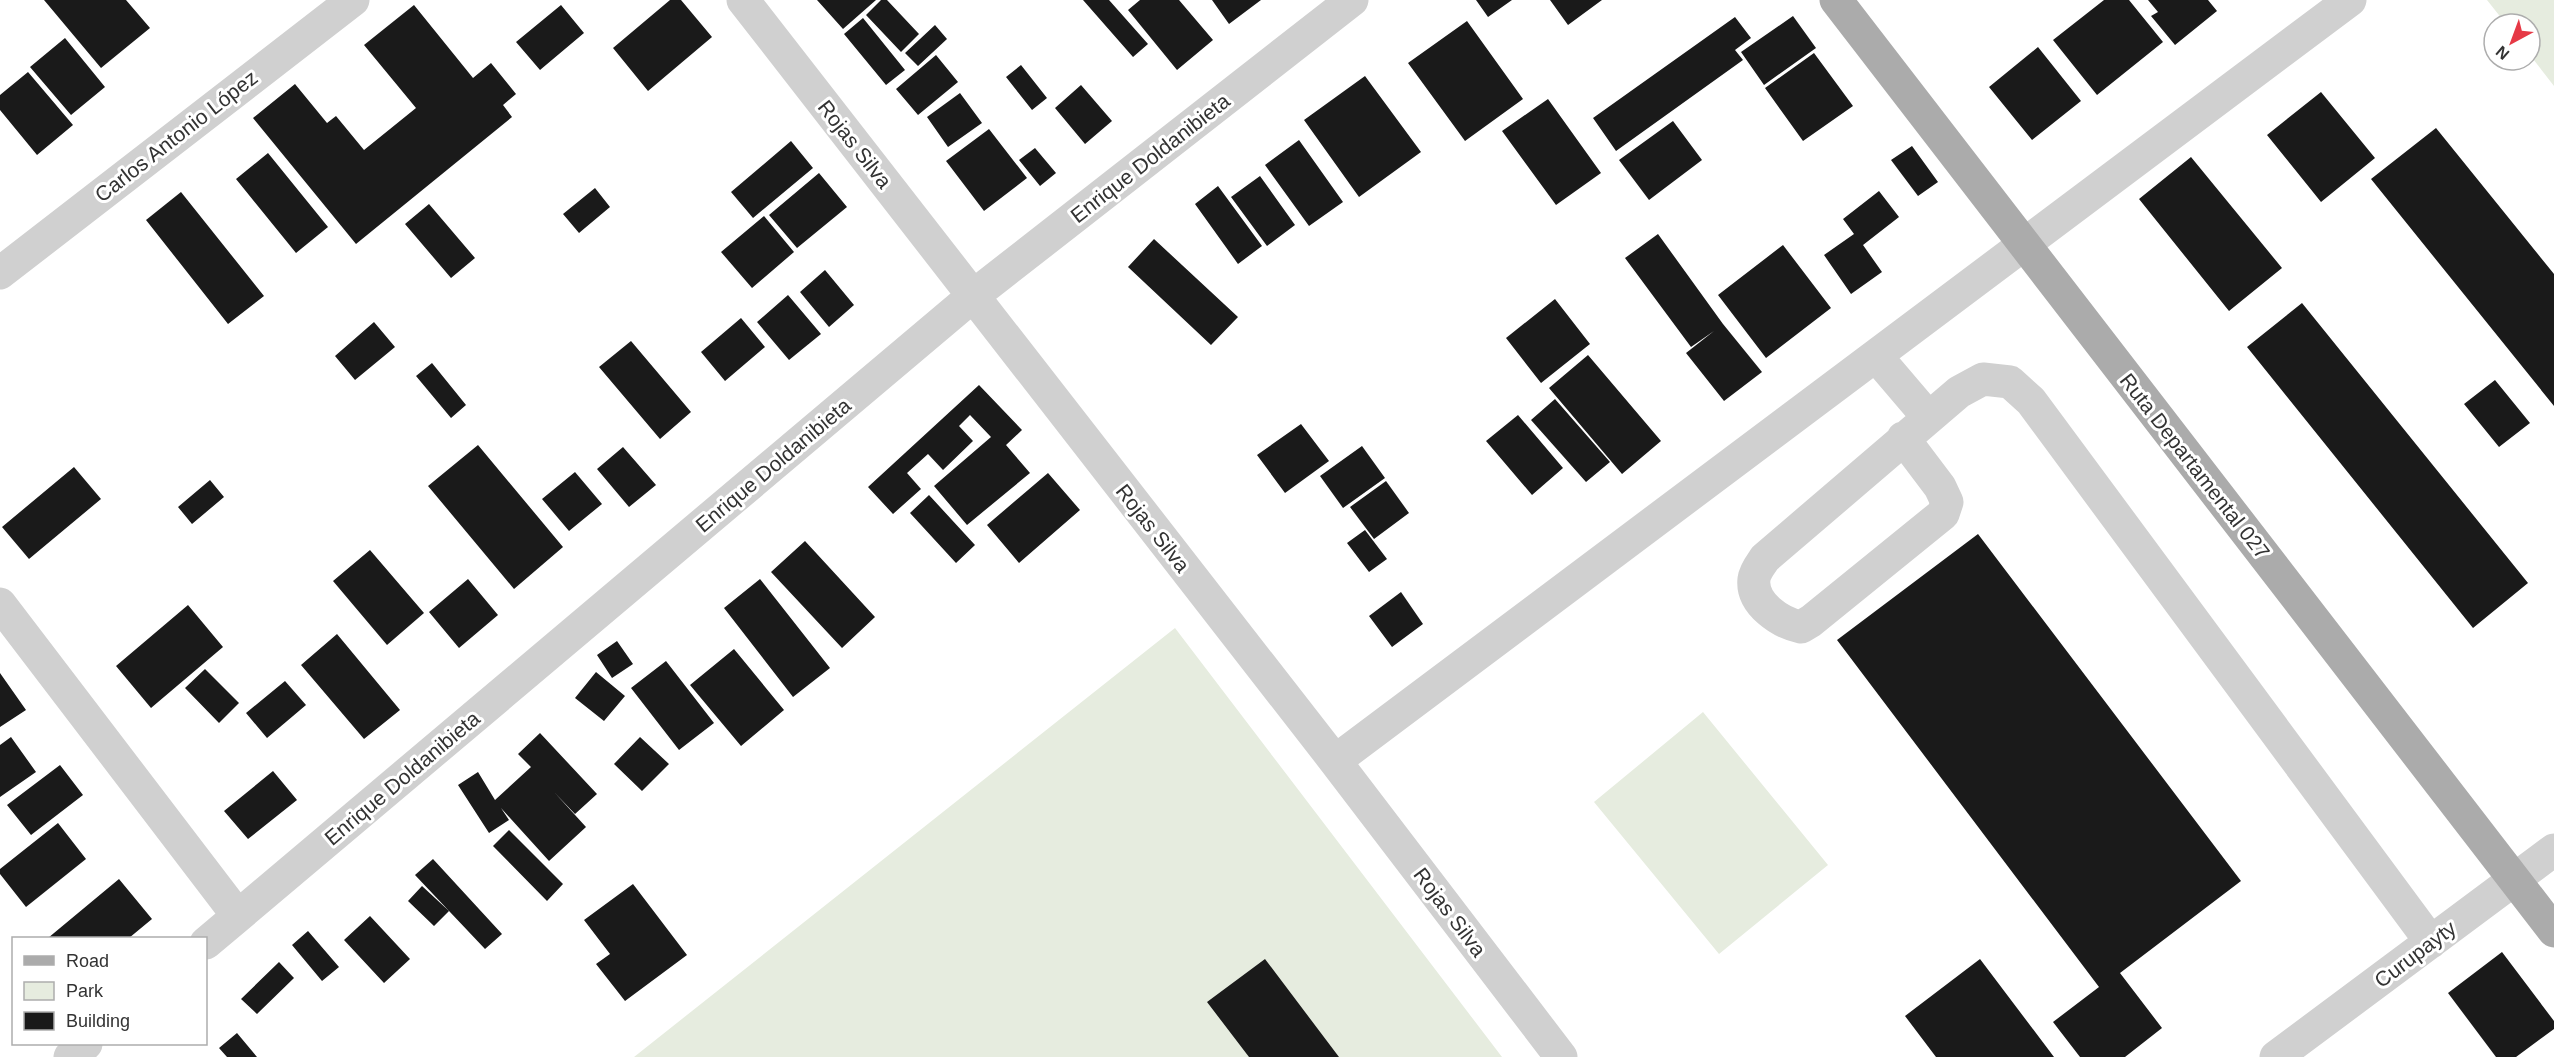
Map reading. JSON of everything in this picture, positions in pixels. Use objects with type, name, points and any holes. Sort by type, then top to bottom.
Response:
[{"type":"main road","name":"Ruta Departamental 027","points":[[1836,0],[2554,931]]},
{"type":"street","name":"Carlos Antonio López","points":[[0,273],[353,0]]},
{"type":"street","name":"Rojas Silva","points":[[743,0],[1335,761],[1561,1057]]},
{"type":"street","name":"Enrique Doldanibieta","points":[[207,942],[974,296],[1352,0]]},
{"type":"street","points":[[1335,761],[2350,0]]},
{"type":"street","points":[[1876,356],[1928,417]]},
{"type":"street","points":[[1903,438],[1940,488],[1947,502],[1943,514],[1811,621],[1801,627],[1778,619],[1766,607],[1754,587],[1754,576],[1765,558],[1903,438],[1959,393],[1983,379],[2010,382],[2031,401],[2431,942]]},
{"type":"street","points":[[0,604],[238,916]]},
{"type":"street","name":"Curupayty","points":[[2276,1057],[2554,850]]},
{"type":"street","points":[[70,1057],[85,1045]]},
{"type":"green space","points":[[2487,0],[2554,0],[2554,86],[2542,70],[2542,12],[2496,12]]},
{"type":"green space","points":[[1175,628],[1502,1057],[634,1057]]},
{"type":"green space","points":[[1703,712],[1828,865],[1719,954],[1594,802]]},
{"type":"building","points":[[44,0],[126,0],[150,28],[101,68]]},
{"type":"building","points":[[670,0],[681,0],[712,37],[648,91],[613,48]]},
{"type":"building","points":[[817,0],[876,0],[843,29]]},
{"type":"building","points":[[881,0],[887,0],[919,34],[901,52],[866,15]]},
{"type":"building","points":[[1083,0],[1109,0],[1148,44],[1133,57]]},
{"type":"building","points":[[1140,0],[1179,0],[1213,40],[1177,70],[1128,10]]},
{"type":"building","points":[[1212,0],[1261,0],[1229,24]]},
{"type":"building","points":[[1476,0],[1512,0],[1488,17]]},
{"type":"building","points":[[1550,0],[1602,0],[1568,25]]},
{"type":"building","points":[[2104,0],[2129,0],[2163,42],[2097,95],[2053,40]]},
{"type":"building","points":[[2148,0],[2208,0],[2217,11],[2175,45],[2151,16],[2158,12]]},
{"type":"building","points":[[414,5],[473,78],[491,63],[516,94],[503,105],[512,117],[356,244],[253,118],[295,84],[327,123],[336,116],[364,150],[416,108],[364,45]]},
{"type":"building","points":[[561,5],[584,33],[540,70],[516,42]]},
{"type":"building","points":[[1793,16],[1816,48],[1764,85],[1741,52]]},
{"type":"building","points":[[1735,17],[1751,38],[1735,50],[1743,60],[1616,151],[1593,118]]},
{"type":"building","points":[[863,18],[905,70],[886,85],[844,34]]},
{"type":"building","points":[[1467,21],[1523,99],[1465,141],[1408,63]]},
{"type":"building","points":[[935,25],[947,39],[918,66],[905,53]]},
{"type":"building","points":[[65,38],[105,87],[71,115],[30,67]]},
{"type":"building","points":[[2038,47],[2081,101],[2032,140],[1989,87]]},
{"type":"building","points":[[1814,53],[1853,106],[1803,141],[1765,88]]},
{"type":"building","points":[[936,55],[958,82],[918,115],[896,89]]},
{"type":"building","points":[[1021,65],[1047,98],[1032,110],[1006,77]]},
{"type":"building","points":[[28,72],[73,125],[37,155],[0,110],[0,95]]},
{"type":"building","points":[[1365,76],[1421,152],[1359,197],[1304,120]]},
{"type":"building","points":[[1081,85],[1112,121],[1085,144],[1055,108]]},
{"type":"building","points":[[2321,92],[2375,158],[2321,202],[2267,135]]},
{"type":"building","points":[[960,93],[982,123],[948,147],[927,117]]},
{"type":"building","points":[[1548,99],[1601,173],[1556,205],[1502,131]]},
{"type":"building","points":[[1673,121],[1702,160],[1649,200],[1619,160]]},
{"type":"building","points":[[2436,128],[2554,274],[2554,406],[2371,179]]},
{"type":"building","points":[[989,129],[1027,178],[984,211],[946,161]]},
{"type":"building","points":[[1299,140],[1343,202],[1309,226],[1265,165]]},
{"type":"building","points":[[791,141],[813,168],[753,218],[731,192]]},
{"type":"building","points":[[1912,146],[1938,182],[1918,196],[1891,160]]},
{"type":"building","points":[[1035,148],[1056,173],[1040,186],[1019,160]]},
{"type":"building","points":[[268,153],[328,227],[296,253],[236,179]]},
{"type":"building","points":[[2191,157],[2282,268],[2229,311],[2139,199]]},
{"type":"building","points":[[819,173],[847,207],[797,248],[769,215]]},
{"type":"building","points":[[1260,176],[1295,225],[1267,246],[1231,197]]},
{"type":"building","points":[[1218,186],[1262,246],[1238,264],[1195,204]]},
{"type":"building","points":[[595,188],[610,207],[579,233],[563,214]]},
{"type":"building","points":[[1879,191],[1899,217],[1863,245],[1882,272],[1851,294],[1824,255],[1854,234],[1843,219]]},
{"type":"building","points":[[181,192],[264,296],[228,324],[146,220]]},
{"type":"building","points":[[429,204],[475,258],[451,278],[405,224]]},
{"type":"building","points":[[764,216],[794,252],[752,288],[721,252]]},
{"type":"building","points":[[1658,234],[1723,324],[1762,372],[1724,401],[1686,353],[1714,331],[1691,347],[1625,258]]},
{"type":"building","points":[[1154,239],[1238,317],[1211,345],[1128,267]]},
{"type":"building","points":[[1783,245],[1831,308],[1766,358],[1718,295]]},
{"type":"building","points":[[825,270],[854,305],[829,327],[800,292]]},
{"type":"building","points":[[788,295],[821,334],[789,360],[757,322]]},
{"type":"building","points":[[1555,299],[1590,344],[1541,383],[1506,338]]},
{"type":"building","points":[[2302,303],[2528,583],[2473,628],[2247,347]]},
{"type":"building","points":[[741,318],[765,347],[725,381],[701,352]]},
{"type":"building","points":[[374,322],[395,347],[355,380],[335,356]]},
{"type":"building","points":[[631,341],[691,412],[660,439],[599,367]]},
{"type":"building","points":[[1588,355],[1661,441],[1622,474],[1549,388]]},
{"type":"building","points":[[432,363],[466,405],[451,418],[416,376]]},
{"type":"building","points":[[2495,380],[2530,423],[2499,447],[2464,404]]},
{"type":"building","points":[[979,385],[1022,430],[1006,445],[1030,473],[967,525],[934,486],[991,437],[970,415],[959,426],[973,441],[943,470],[928,454],[907,473],[921,489],[893,514],[868,487]]},
{"type":"building","points":[[1555,399],[1610,462],[1586,482],[1531,420]]},
{"type":"building","points":[[1518,415],[1563,468],[1532,495],[1486,441]]},
{"type":"building","points":[[1301,424],[1329,461],[1285,493],[1257,455]]},
{"type":"building","points":[[478,445],[563,547],[514,589],[428,486]]},
{"type":"building","points":[[1362,446],[1385,478],[1343,508],[1320,476]]},
{"type":"building","points":[[623,447],[656,485],[629,507],[597,469]]},
{"type":"building","points":[[74,467],[101,499],[29,559],[2,527]]},
{"type":"building","points":[[575,472],[602,504],[569,531],[542,499]]},
{"type":"building","points":[[1048,473],[1080,510],[1019,563],[987,525]]},
{"type":"building","points":[[210,480],[224,497],[192,524],[178,507]]},
{"type":"building","points":[[1386,481],[1409,513],[1374,539],[1350,507]]},
{"type":"building","points":[[929,495],[975,545],[956,563],[910,513]]},
{"type":"building","points":[[1365,530],[1387,559],[1369,572],[1347,543]]},
{"type":"building","points":[[1978,534],[2241,881],[2120,973],[2162,1028],[2125,1057],[2080,1057],[2053,1022],[2099,987],[1837,640]]},
{"type":"building","points":[[805,541],[875,617],[842,648],[771,572]]},
{"type":"building","points":[[370,550],[424,613],[387,645],[333,581]]},
{"type":"building","points":[[468,579],[498,615],[459,648],[429,612]]},
{"type":"building","points":[[760,579],[830,668],[793,697],[724,608]]},
{"type":"building","points":[[1401,592],[1423,624],[1392,647],[1369,616]]},
{"type":"building","points":[[188,605],[223,647],[151,708],[116,666]]},
{"type":"building","points":[[337,634],[400,710],[364,739],[301,665]]},
{"type":"building","points":[[617,641],[633,664],[612,678],[597,655]]},
{"type":"building","points":[[734,649],[784,710],[741,746],[690,685]]},
{"type":"building","points":[[666,661],[714,723],[679,750],[631,688]]},
{"type":"building","points":[[205,669],[239,703],[219,723],[185,688]]},
{"type":"building","points":[[596,672],[625,696],[604,721],[575,698]]},
{"type":"building","points":[[0,673],[26,710],[0,727]]},
{"type":"building","points":[[285,681],[306,705],[267,738],[246,713]]},
{"type":"building","points":[[540,733],[597,794],[575,814],[554,792],[586,827],[549,861],[501,808],[509,820],[489,833],[458,785],[478,772],[495,800],[531,767],[518,754]]},
{"type":"building","points":[[11,737],[36,772],[0,797],[0,745]]},
{"type":"building","points":[[640,737],[669,764],[642,791],[614,764]]},
{"type":"building","points":[[60,765],[83,795],[31,835],[7,805]]},
{"type":"building","points":[[273,771],[297,800],[248,839],[224,811]]},
{"type":"building","points":[[58,823],[86,859],[26,907],[0,874],[0,869]]},
{"type":"building","points":[[509,830],[563,884],[547,901],[493,846]]},
{"type":"building","points":[[433,859],[502,934],[485,949],[415,875]]},
{"type":"building","points":[[119,879],[152,919],[130,937],[49,937]]},
{"type":"building","points":[[633,884],[687,955],[625,1001],[596,964],[610,954],[584,920]]},
{"type":"building","points":[[422,886],[449,911],[434,926],[408,901]]},
{"type":"building","points":[[370,916],[410,959],[384,983],[344,940]]},
{"type":"building","points":[[308,931],[339,967],[322,981],[292,945]]},
{"type":"building","points":[[2502,952],[2554,1021],[2554,1029],[2516,1057],[2496,1057],[2448,993]]},
{"type":"building","points":[[1265,959],[1339,1057],[1249,1057],[1207,1002]]},
{"type":"building","points":[[1980,959],[2054,1057],[1936,1057],[1905,1016]]},
{"type":"building","points":[[279,962],[294,978],[257,1014],[241,999]]},
{"type":"building","points":[[237,1033],[257,1057],[227,1057],[219,1048]]}]
